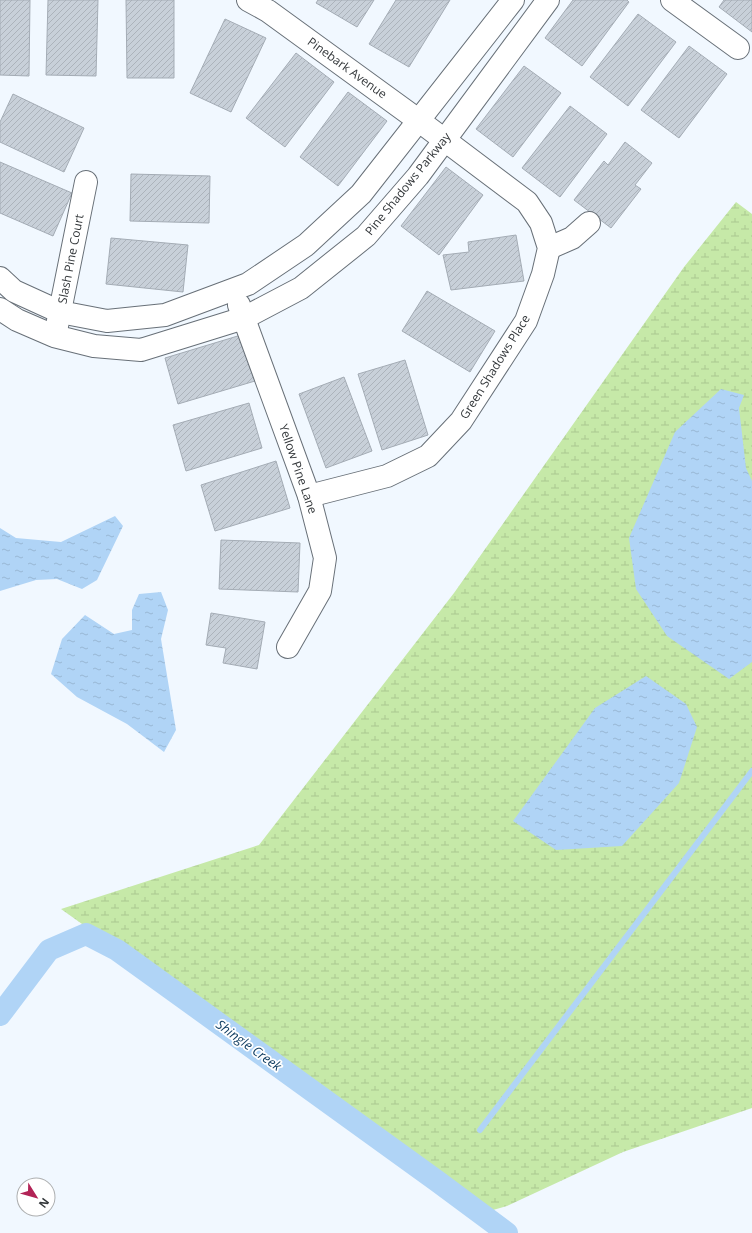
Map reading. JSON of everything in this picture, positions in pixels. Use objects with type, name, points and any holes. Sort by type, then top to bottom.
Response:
[{"type":"lane","name":"Pinebark Avenue","points":[[248,0],[268,10],[445,140]]},
{"type":"lane","points":[[0,278],[14,291],[60,312],[107,321],[165,315],[248,284],[306,245],[361,194],[513,0]]},
{"type":"lane","name":"Pine Shadows Parkway","points":[[0,309],[17,320],[54,336],[94,346],[141,350],[244,318],[301,288],[366,236],[418,176],[548,0]]},
{"type":"lane","points":[[672,0],[738,48]]},
{"type":"lane","points":[[445,140],[527,202],[541,223],[549,248],[572,238],[589,223]]},
{"type":"lane","name":"Slash Pine Court","points":[[54,336],[86,182]]},
{"type":"lane","name":"Green Shadows Place","points":[[309,496],[387,476],[428,456],[461,421],[526,321],[543,274],[549,248]]},
{"type":"lane","name":"Yellow Pine Lane","points":[[232,289],[309,496],[325,558],[320,591],[288,647]]},
{"type":"green space","points":[[736,202],[752,214],[752,1108],[623,1152],[507,1206],[486,1212],[61,909],[259,845],[454,593],[684,267]]},
{"type":"water","points":[[721,389],[744,395],[739,408],[746,468],[752,481],[752,662],[729,679],[667,636],[636,589],[629,538],[675,432]]},
{"type":"water","points":[[115,516],[123,526],[97,580],[82,589],[57,579],[36,580],[0,591],[0,528],[16,538],[61,542]]},
{"type":"water","points":[[161,592],[168,610],[161,639],[176,730],[164,752],[127,724],[77,697],[51,674],[62,639],[85,615],[114,634],[132,630],[132,610],[139,594]]},
{"type":"water","points":[[646,676],[686,704],[697,727],[679,783],[622,846],[556,850],[513,821],[595,708]]},
{"type":"building","points":[[0,0],[30,0],[29,76],[0,75]]},
{"type":"building","points":[[48,0],[98,0],[96,76],[46,75]]},
{"type":"building","points":[[126,0],[174,0],[174,78],[127,78]]},
{"type":"building","points":[[318,0],[374,0],[357,27],[316,3]]},
{"type":"building","points":[[396,0],[450,0],[409,67],[369,44]]},
{"type":"building","points":[[573,0],[627,0],[629,2],[582,66],[545,38]]},
{"type":"building","points":[[724,0],[752,0],[752,32],[719,7]]},
{"type":"building","points":[[638,14],[676,42],[628,106],[590,77]]},
{"type":"building","points":[[225,19],[266,38],[231,112],[190,93]]},
{"type":"building","points":[[689,46],[727,74],[679,138],[641,110]]},
{"type":"building","points":[[296,53],[334,82],[285,147],[246,118]]},
{"type":"building","points":[[524,66],[561,93],[513,157],[476,129]]},
{"type":"building","points":[[348,92],[387,121],[338,186],[300,157]]},
{"type":"building","points":[[13,94],[84,128],[64,172],[0,142],[0,122]]},
{"type":"building","points":[[570,106],[607,134],[560,197],[522,168]]},
{"type":"building","points":[[625,142],[652,163],[635,185],[641,189],[611,228],[574,200],[604,161],[608,165]]},
{"type":"building","points":[[0,162],[72,193],[53,236],[0,213]]},
{"type":"building","points":[[446,167],[483,195],[439,255],[401,226]]},
{"type":"building","points":[[131,174],[210,176],[209,223],[130,221]]},
{"type":"building","points":[[516,235],[524,281],[451,290],[443,255],[469,252],[468,242]]},
{"type":"building","points":[[111,238],[188,245],[183,292],[106,284]]},
{"type":"building","points":[[427,291],[495,331],[470,372],[402,331]]},
{"type":"building","points":[[241,335],[255,381],[178,404],[165,358]]},
{"type":"building","points":[[405,360],[428,435],[382,450],[358,374]]},
{"type":"building","points":[[344,377],[372,451],[326,468],[299,394]]},
{"type":"building","points":[[249,403],[262,448],[186,471],[173,425]]},
{"type":"building","points":[[276,461],[290,508],[215,531],[201,485]]},
{"type":"building","points":[[221,540],[300,543],[298,592],[219,589]]},
{"type":"building","points":[[211,613],[265,622],[257,669],[223,663],[226,648],[206,645]]},
{"type":"waterway","points":[[480,1130],[752,771]]},
{"type":"waterway","name":"Shingle Creek","points":[[0,1015],[49,950],[86,934],[117,950],[507,1233]]}]
